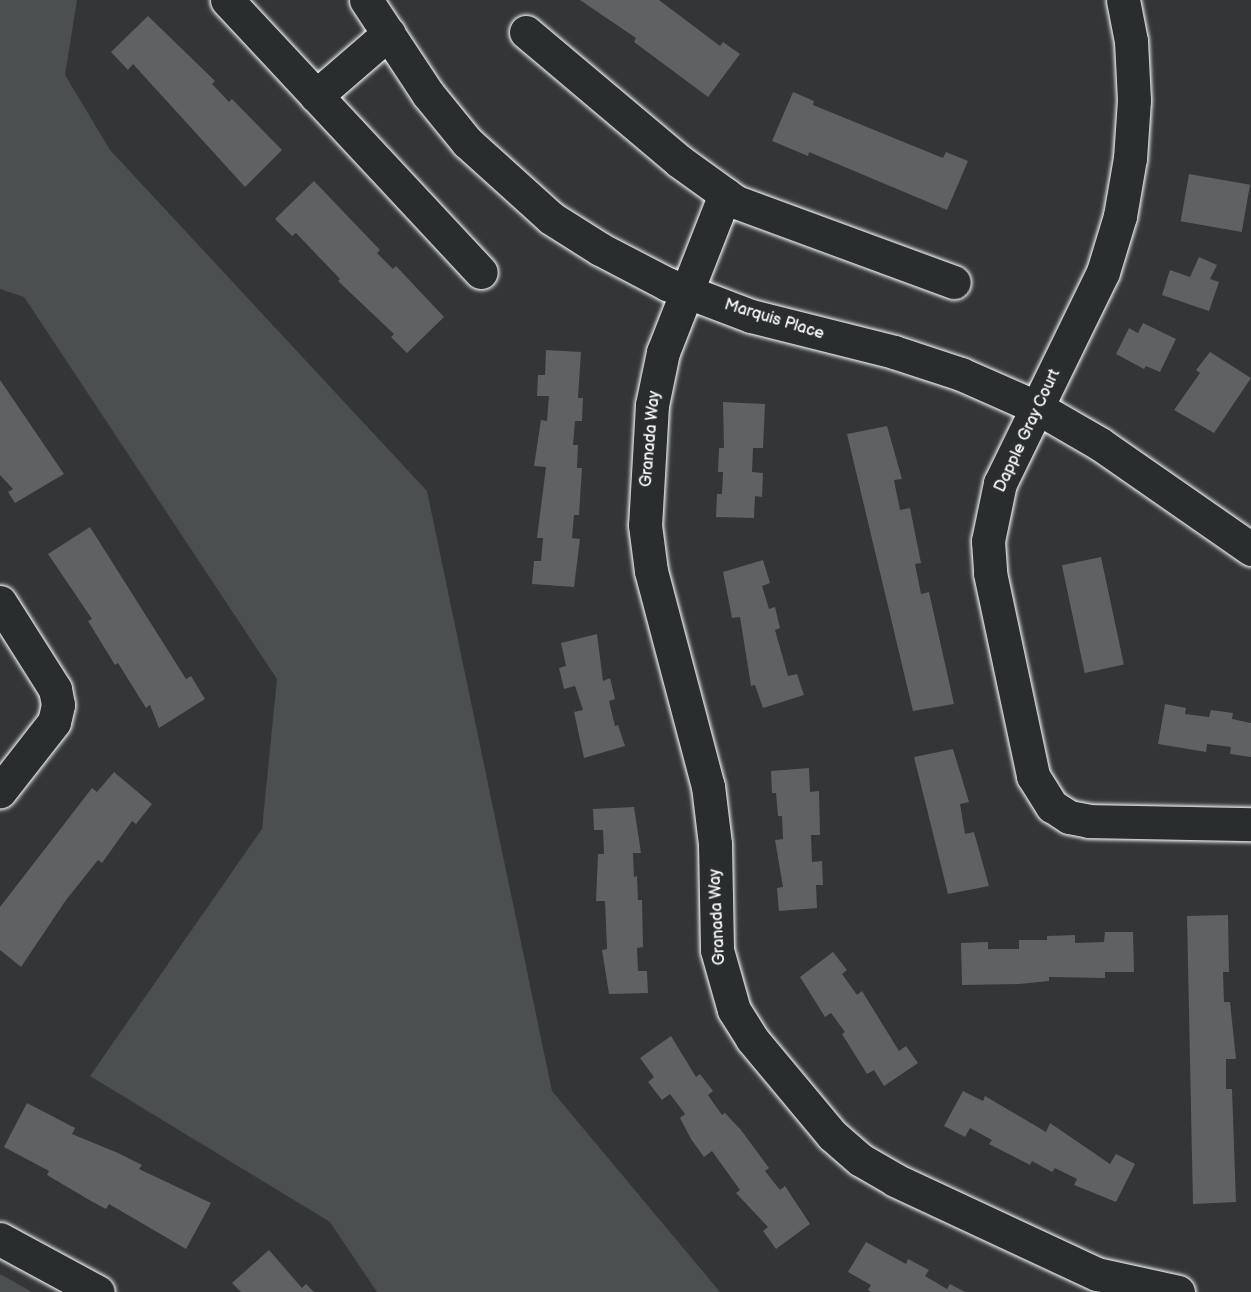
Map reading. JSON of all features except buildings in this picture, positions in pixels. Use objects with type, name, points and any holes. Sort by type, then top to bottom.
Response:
[{"type":"street","points":[[227,0],[481,272]]},
{"type":"street","name":"Marquis Place","points":[[366,0],[428,94],[467,142],[512,187],[551,218],[600,249],[686,292],[752,316],[928,363],[1038,408],[1100,444],[1251,549]]},
{"type":"street","name":"Dapple Gray Court","points":[[1123,0],[1131,41],[1134,99],[1130,158],[1120,216],[1103,272],[1000,483],[988,541],[990,573],[1033,776],[1041,794],[1069,817],[1089,821],[1251,824]]},
{"type":"street","points":[[526,32],[679,161],[736,202],[954,282]]},
{"type":"street","points":[[316,96],[389,33]]},
{"type":"street","name":"Granada Way","points":[[725,194],[663,352],[652,405],[645,525],[651,571],[708,786],[715,844],[717,950],[734,1010],[752,1039],[832,1135],[861,1161],[895,1180],[1097,1274],[1178,1292]]},
{"type":"street","points":[[0,602],[55,688],[58,705],[54,722],[0,791]]},
{"type":"street","points":[[0,1239],[98,1292]]},
{"type":"shaded area","points":[[0,0],[77,0],[65,75],[110,150],[427,491],[552,1091],[720,1292],[377,1292],[330,1222],[90,1076],[262,829],[277,679],[24,297],[0,289]]},
{"type":"shaded area","points":[[0,1274],[32,1292],[0,1292]]}]
